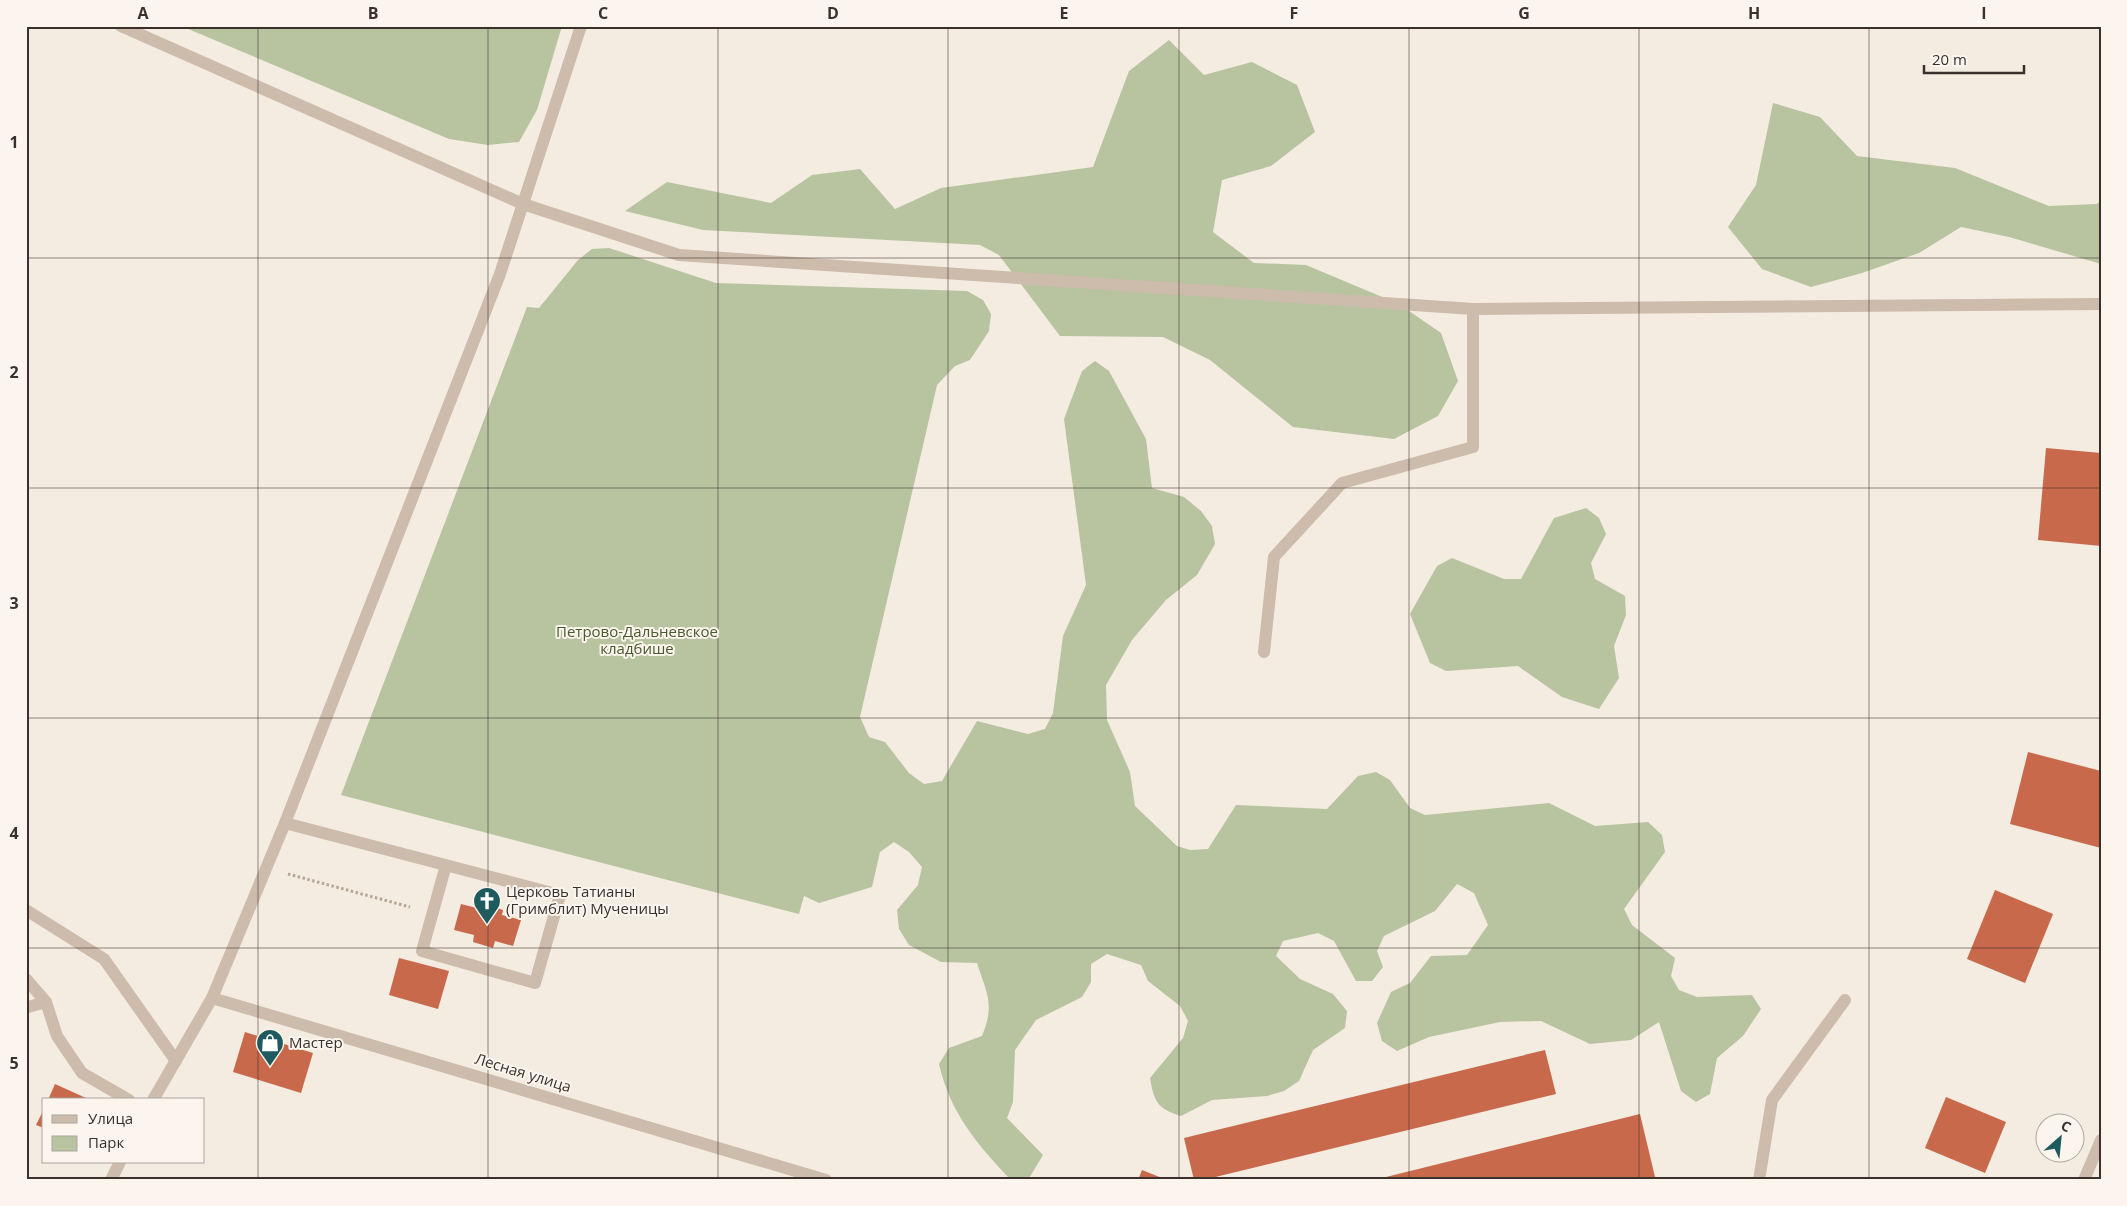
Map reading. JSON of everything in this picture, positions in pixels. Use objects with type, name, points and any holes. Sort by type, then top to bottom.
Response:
[{"type":"street","points":[[121,26],[523,204],[679,255],[1473,310],[2101,304]]},
{"type":"street","points":[[154,1098],[212,998],[285,823],[500,274],[581,26]]},
{"type":"street","points":[[1264,652],[1274,558],[1342,483],[1473,446],[1473,310]]},
{"type":"street","points":[[285,823],[446,865],[560,895],[535,983],[422,951],[446,865]]},
{"type":"street","points":[[26,910],[104,959],[176,1061]]},
{"type":"street","points":[[26,979],[46,1002],[57,1036],[82,1073],[126,1098]]},
{"type":"street","name":"Лесная улица","points":[[212,998],[826,1180]]},
{"type":"street","points":[[1759,1180],[1772,1100],[1846,1000]]},
{"type":"street","points":[[28,1007],[46,1002]]},
{"type":"street","points":[[2084,1180],[2101,1140]]},
{"type":"street","points":[[111,1180],[119,1164]]},
{"type":"path","points":[[266,868],[432,913]]},
{"type":"green space","points":[[181,26],[562,26],[537,110],[519,142],[488,145],[449,139]]},
{"type":"green space","points":[[1169,40],[1204,75],[1252,62],[1297,85],[1315,132],[1271,166],[1222,180],[1213,232],[1254,263],[1306,265],[1399,304],[1441,333],[1458,381],[1438,416],[1394,439],[1293,427],[1210,360],[1163,337],[1060,336],[999,255],[980,245],[703,230],[625,211],[667,182],[771,203],[812,175],[860,169],[895,209],[941,188],[1093,167],[1129,71]]},
{"type":"green space","points":[[1773,103],[1820,117],[1857,156],[1955,168],[2049,206],[2097,204],[2101,200],[2101,264],[2009,237],[1961,227],[1919,253],[1862,273],[1811,287],[1762,269],[1728,227],[1756,185]]},
{"type":"green space","name":"Петрово-Дальневское кладбише","points":[[609,248],[716,283],[967,291],[983,300],[991,314],[989,331],[970,360],[955,366],[937,385],[860,717],[869,737],[885,742],[909,773],[924,784],[942,781],[977,721],[1028,734],[1045,729],[1053,713],[1063,636],[1086,585],[1064,419],[1082,371],[1095,361],[1109,371],[1146,439],[1152,488],[1184,497],[1201,511],[1212,526],[1215,544],[1197,575],[1166,600],[1132,640],[1106,685],[1107,720],[1130,772],[1135,806],[1177,846],[1190,850],[1208,849],[1236,805],[1327,809],[1358,776],[1376,772],[1390,780],[1410,808],[1425,815],[1549,803],[1595,826],[1648,822],[1662,835],[1665,852],[1624,909],[1632,925],[1675,958],[1671,976],[1679,990],[1697,997],[1752,995],[1761,1009],[1743,1036],[1717,1058],[1710,1094],[1696,1102],[1681,1091],[1659,1022],[1631,1040],[1590,1044],[1541,1021],[1500,1022],[1429,1037],[1397,1051],[1382,1041],[1377,1023],[1391,992],[1410,983],[1431,956],[1467,955],[1488,925],[1474,893],[1457,884],[1435,911],[1384,936],[1377,951],[1383,967],[1372,981],[1356,981],[1334,941],[1318,933],[1283,941],[1276,956],[1300,979],[1333,994],[1347,1011],[1345,1028],[1313,1050],[1299,1081],[1284,1091],[1267,1096],[1212,1100],[1181,1116],[1167,1110],[1158,1103],[1153,1093],[1150,1078],[1183,1038],[1188,1021],[1180,1006],[1148,981],[1141,965],[1107,954],[1091,964],[1091,982],[1082,997],[1036,1020],[1015,1050],[1013,1102],[1007,1118],[1043,1155],[1028,1180],[1009,1178],[975,1139],[957,1112],[939,1064],[949,1048],[982,1036],[989,1007],[977,963],[941,962],[909,945],[899,929],[897,910],[918,885],[922,867],[909,852],[894,842],[880,852],[872,887],[819,903],[804,896],[799,914],[341,795],[527,307],[539,308],[578,260],[592,249]]},
{"type":"green space","points":[[1586,508],[1599,518],[1606,534],[1591,563],[1595,579],[1625,596],[1626,615],[1614,646],[1619,678],[1599,709],[1562,697],[1518,666],[1446,671],[1430,663],[1410,614],[1437,566],[1452,558],[1504,579],[1521,579],[1554,518]]},
{"type":"building","points":[[2046,448],[2101,453],[2101,546],[2038,540]]},
{"type":"building","points":[[2028,752],[2101,771],[2101,848],[2010,824]]},
{"type":"building","points":[[1995,890],[2053,914],[2025,983],[1967,959]]},
{"type":"building","name":"Церковь Татианы (Гримблит) Мученицы","points":[[483,903],[503,910],[502,915],[521,920],[513,946],[495,941],[493,948],[473,942],[474,935],[454,930],[461,904],[481,909]]},
{"type":"building","points":[[399,958],[449,971],[438,1009],[389,995]]},
{"type":"building","points":[[245,1032],[313,1053],[301,1093],[233,1072]]},
{"type":"building","points":[[1545,1050],[1556,1094],[1203,1180],[1194,1180],[1184,1138]]},
{"type":"building","points":[[55,1084],[86,1098],[49,1098]]},
{"type":"building","points":[[1946,1097],[2006,1122],[1985,1173],[1925,1148]]},
{"type":"building","points":[[42,1113],[42,1127],[36,1125]]},
{"type":"building","points":[[1640,1114],[1655,1177],[1643,1180],[1374,1180]]},
{"type":"building","points":[[1142,1170],[1167,1180],[1138,1180]]},
{"type":"place","name":"Церковь Татианы (Гримблит) Мученицы","points":[[487,925]]},
{"type":"place","name":"Мастер","points":[[270,1067]]}]
